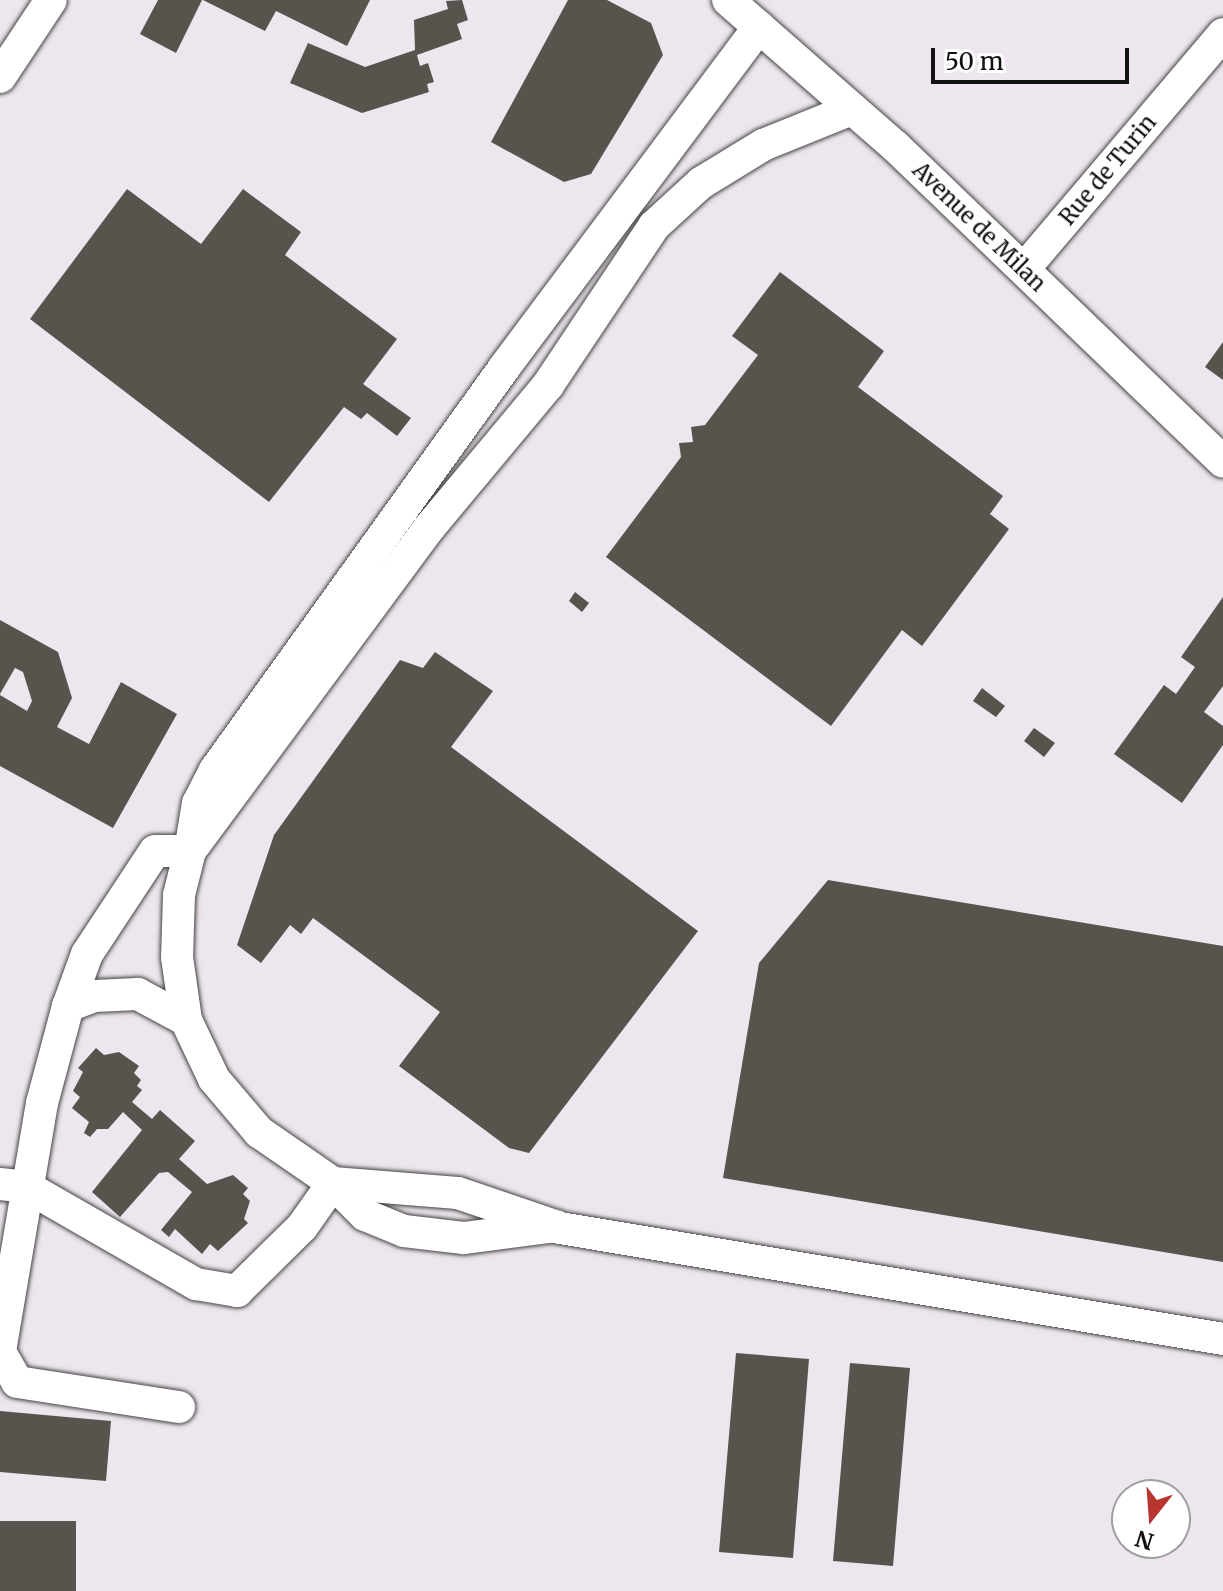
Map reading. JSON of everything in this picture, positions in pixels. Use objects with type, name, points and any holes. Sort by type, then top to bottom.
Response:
[{"type":"street","points":[[0,77],[51,0]]},
{"type":"street","name":"Avenue de Milan","points":[[728,0],[852,109],[1024,269],[1223,462]]},
{"type":"street","points":[[556,1226],[464,1238],[404,1231],[365,1215],[333,1183],[259,1132],[214,1079],[186,1020],[177,942],[179,895],[198,803],[215,770],[504,368],[759,27]]},
{"type":"street","name":"Rue de Turin","points":[[1024,269],[1223,34]]},
{"type":"street","points":[[190,851],[429,528],[548,385],[654,226],[701,183],[763,145],[852,109]]},
{"type":"street","points":[[179,1407],[17,1382],[0,1352],[13,1186],[87,954],[155,851],[190,851]]},
{"type":"street","points":[[68,1006],[94,996],[138,994],[186,1020]]},
{"type":"street","points":[[13,1186],[196,1284],[237,1291],[302,1227],[333,1183]]},
{"type":"street","points":[[333,1183],[458,1193],[556,1226],[1223,1339]]},
{"type":"shaded area","points":[[0,0],[1223,0],[1223,1591],[0,1591]]},
{"type":"building","points":[[158,0],[202,0],[176,53],[140,34]]},
{"type":"building","points":[[203,0],[370,0],[347,46],[276,11],[265,31]]},
{"type":"building","points":[[462,0],[468,20],[457,24],[462,39],[417,55],[420,66],[428,63],[434,82],[427,84],[429,92],[362,113],[290,83],[308,43],[365,67],[415,50],[414,20],[448,9],[446,1]]},
{"type":"building","points":[[568,0],[607,0],[651,23],[663,55],[591,174],[564,182],[491,142]]},
{"type":"building","points":[[127,189],[201,244],[243,189],[301,232],[285,255],[397,339],[363,384],[411,418],[397,436],[367,413],[361,419],[344,407],[269,502],[30,319]]},
{"type":"building","points":[[780,272],[884,351],[858,387],[1003,496],[990,514],[1009,529],[922,646],[902,630],[831,726],[606,557],[681,457],[679,443],[693,442],[691,427],[705,425],[758,355],[732,336]]},
{"type":"building","points":[[1223,342],[1223,380],[1205,367]]},
{"type":"building","points":[[575,592],[589,603],[582,612],[569,601]]},
{"type":"building","points":[[1223,597],[1223,686],[1204,712],[1223,726],[1223,745],[1182,803],[1114,754],[1164,685],[1176,694],[1195,667],[1181,657]]},
{"type":"building","points":[[0,620],[58,652],[72,698],[57,727],[89,744],[121,682],[177,714],[113,828],[0,766],[0,695],[27,711],[32,701],[23,672],[15,668],[0,694]]},
{"type":"building","points":[[435,652],[493,691],[451,747],[698,931],[529,1153],[509,1148],[399,1066],[440,1012],[313,918],[301,934],[290,925],[261,963],[237,945],[274,835],[400,660],[423,668]]},
{"type":"building","points":[[982,688],[1005,706],[996,717],[973,701]]},
{"type":"building","points":[[1034,728],[1055,743],[1044,757],[1024,741]]},
{"type":"building","points":[[828,880],[1223,946],[1223,1262],[723,1178],[759,963]]},
{"type":"building","points":[[96,1048],[104,1055],[119,1052],[139,1066],[134,1073],[141,1080],[137,1086],[142,1090],[132,1102],[152,1119],[160,1110],[195,1141],[179,1159],[207,1184],[233,1175],[248,1188],[243,1194],[250,1201],[244,1219],[248,1223],[218,1251],[210,1244],[202,1254],[175,1229],[169,1237],[161,1230],[192,1192],[168,1172],[159,1173],[120,1217],[92,1192],[142,1130],[123,1112],[108,1129],[97,1129],[90,1137],[84,1133],[89,1122],[72,1108],[80,1097],[73,1091],[83,1072],[78,1068]]},
{"type":"building","points":[[736,1353],[809,1359],[793,1558],[719,1552]]},
{"type":"building","points":[[850,1363],[910,1368],[893,1566],[833,1561]]},
{"type":"building","points":[[0,1411],[111,1421],[106,1481],[0,1472]]},
{"type":"building","points":[[0,1521],[76,1521],[76,1591],[0,1591]]}]
